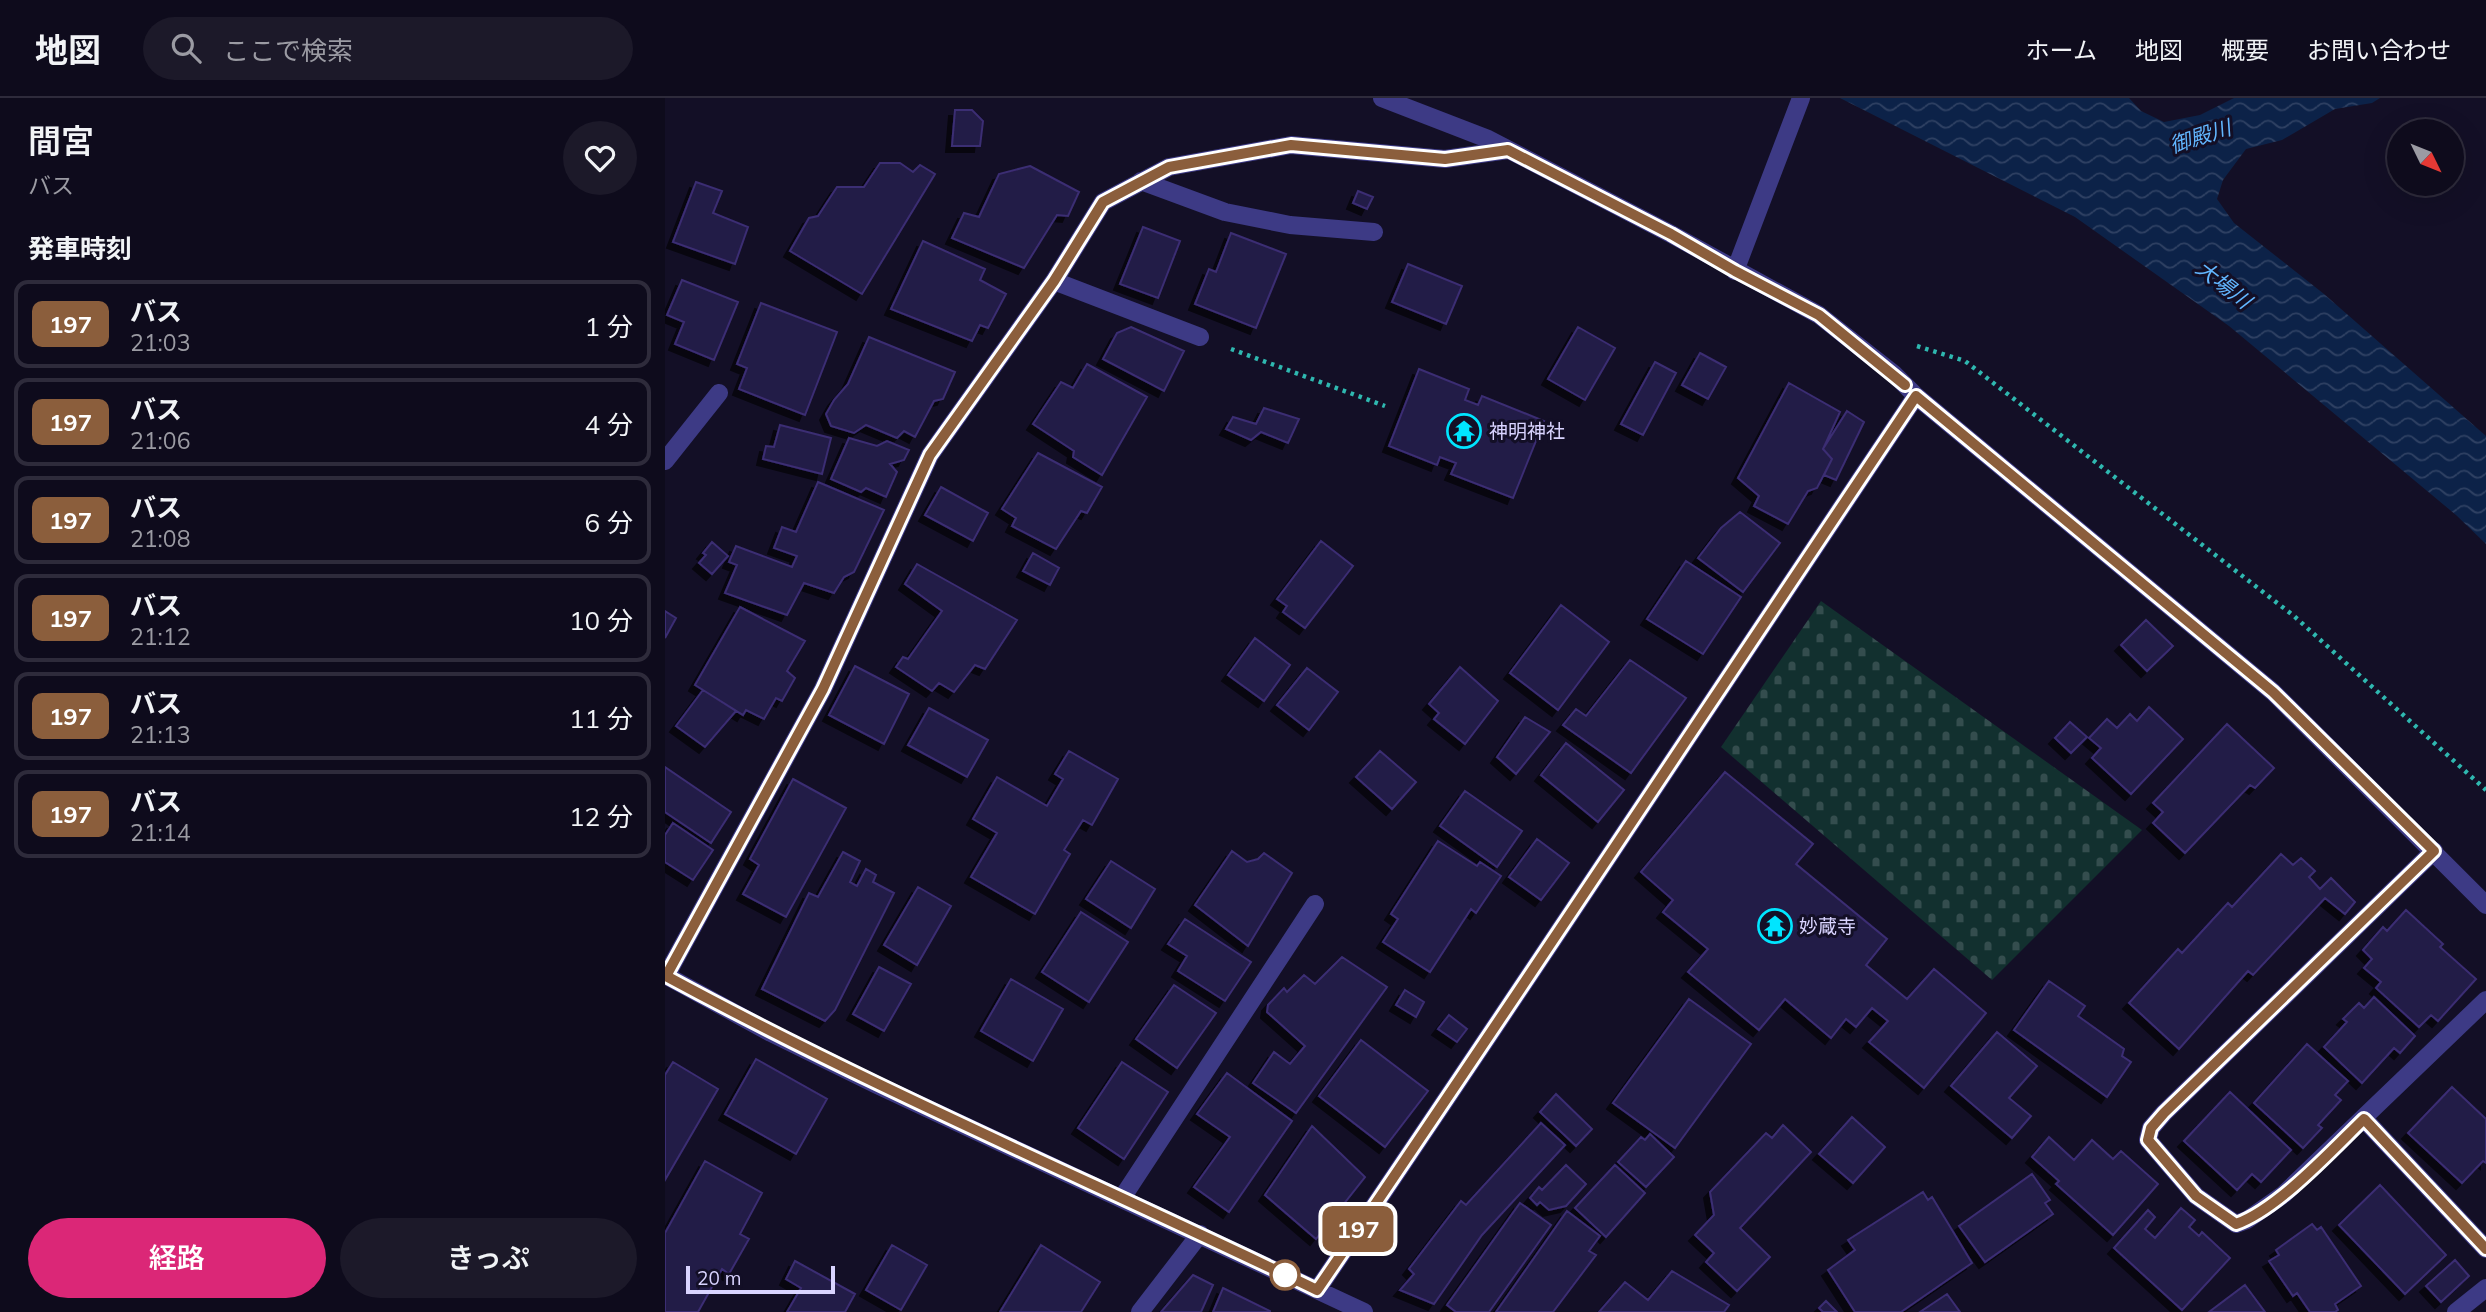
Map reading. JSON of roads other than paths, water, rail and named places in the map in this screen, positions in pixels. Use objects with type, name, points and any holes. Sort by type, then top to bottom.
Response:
[{"type":"street","points":[[1382,98],[1488,139],[1819,315],[1894,374],[1916,396],[2273,692],[2486,905]]},
{"type":"street","points":[[1735,271],[1801,98]]},
{"type":"street","points":[[1364,1312],[877,1085],[771,1033],[665,976],[823,689],[930,455],[1054,281],[1103,202],[1169,167],[1291,145],[1445,159],[1508,150]]},
{"type":"street","points":[[1141,181],[1226,212],[1290,225],[1374,232]]},
{"type":"street","points":[[1054,281],[1200,337]]},
{"type":"street","points":[[665,461],[719,393]]},
{"type":"street","points":[[1317,1290],[1490,1036],[1916,396]]},
{"type":"street","points":[[2434,851],[2164,1113],[2151,1128],[2148,1140],[2196,1196],[2236,1224],[2247,1220],[2284,1194],[2486,1000]]},
{"type":"street","points":[[1122,1198],[1315,904]]},
{"type":"street","points":[[2364,1119],[2486,1250]]},
{"type":"street","points":[[1140,1312],[1200,1234]]},
{"type":"street","points":[[2456,1312],[2486,1288]]},
{"type":"water","points":[[1840,98],[2129,98],[2141,111],[2164,122],[2200,115],[2234,98],[2380,98],[2372,103],[2335,109],[2282,140],[2246,149],[2223,180],[2217,199],[2234,223],[2324,294],[2486,436],[2486,544],[2456,515],[2229,326],[2075,217]]},
{"type":"place","name":"神明神社","points":[[1464,431]]},
{"type":"place","name":"妙蔵寺","points":[[1775,926]]},
{"type":"water label","name":"御殿川","points":[[2200,136]]},
{"type":"water label","name":"大場川","points":[[2224,284]]}]
